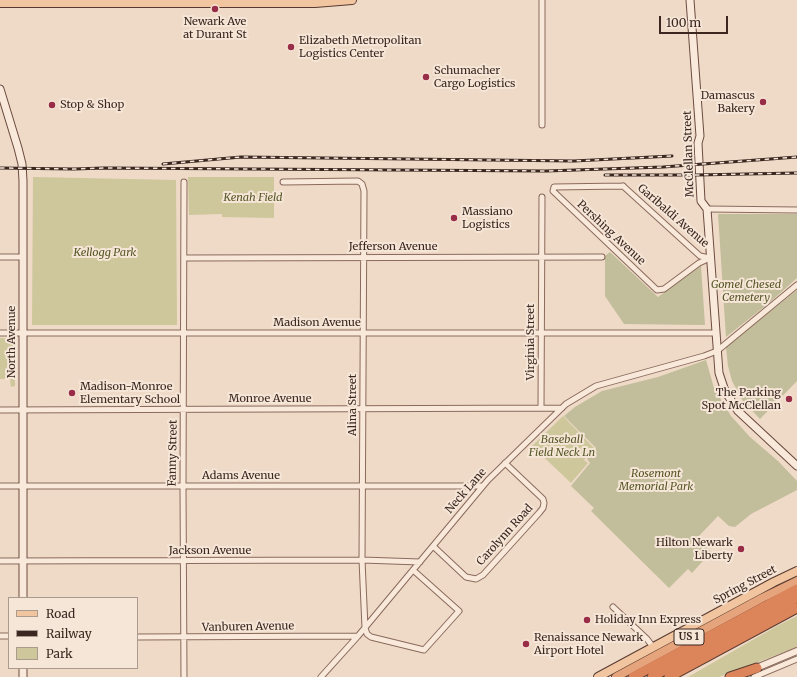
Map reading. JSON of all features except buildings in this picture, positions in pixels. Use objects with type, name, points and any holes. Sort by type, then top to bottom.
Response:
[{"type":"highway","name":"US 1","points":[[616,677],[762,598],[797,581]]},
{"type":"highway","points":[[633,677],[797,589]]},
{"type":"highway","points":[[652,677],[797,598]]},
{"type":"highway","name":"US 1","points":[[669,677],[797,608]]},
{"type":"highway","points":[[730,677],[757,673]]},
{"type":"main road","points":[[0,3],[15,1],[315,4],[352,0]]},
{"type":"main road","name":"McClellan Street","points":[[690,0],[700,136],[698,143],[701,201],[707,209],[718,367],[725,391],[735,407],[753,426],[797,466]]},
{"type":"main road","name":"North Avenue","points":[[0,89],[4,112],[22,164],[23,181],[23,597]]},
{"type":"main road","name":"Spring Street","points":[[598,677],[796,571]]},
{"type":"street","points":[[295,4],[303,0]]},
{"type":"street","points":[[542,0],[542,125]]},
{"type":"street","name":"Alina Street","points":[[283,182],[358,181],[361,182],[364,191],[362,560],[365,628]]},
{"type":"street","name":"Fanny Street","points":[[184,182],[184,677]]},
{"type":"street","name":"Pershing Avenue","points":[[623,186],[554,187],[553,191],[653,287],[660,290],[664,289],[699,263],[710,258]]},
{"type":"street","name":"Garibaldi Avenue","points":[[623,186],[700,256],[710,258]]},
{"type":"street","name":"Virginia Street","points":[[541,408],[542,197]]},
{"type":"street","points":[[707,209],[797,210]]},
{"type":"street","points":[[0,257],[23,257]]},
{"type":"street","name":"Jefferson Avenue","points":[[184,258],[602,257]]},
{"type":"street","name":"Neck Lane","points":[[322,677],[365,628],[482,486],[562,408],[580,394],[596,386],[704,356],[716,351],[797,284]]},
{"type":"street","name":"Madison Avenue","points":[[0,333],[716,332]]},
{"type":"street","points":[[541,408],[562,408]]},
{"type":"street","name":"Monroe Avenue","points":[[0,410],[541,408]]},
{"type":"street","name":"Carolynn Road","points":[[433,546],[466,577],[476,579],[483,575],[543,508],[543,499],[505,463]]},
{"type":"street","name":"Adams Avenue","points":[[0,486],[482,486]]},
{"type":"street","name":"Jackson Avenue","points":[[0,561],[362,560],[420,562]]},
{"type":"street","points":[[365,628],[370,637],[424,650],[459,611],[413,570]]},
{"type":"street","points":[[613,607],[647,639],[653,647]]},
{"type":"street","name":"Vanburen Avenue","points":[[138,637],[358,636]]},
{"type":"street","points":[[757,673],[797,651]]},
{"type":"street","points":[[738,677],[757,673],[797,659]]},
{"type":"green space","name":"Kellogg Park","points":[[33,177],[176,180],[177,325],[32,325]]},
{"type":"green space","name":"Kenah Field","points":[[188,177],[274,177],[274,218],[222,217],[222,214],[189,215]]},
{"type":"green space","name":"Gomel Chesed Cemetery","points":[[718,214],[797,214],[797,278],[769,303],[726,337]]},
{"type":"green space","points":[[610,252],[658,297],[701,266],[705,325],[624,324],[605,296],[605,256]]},
{"type":"green space","points":[[797,290],[797,381],[760,419],[743,401],[732,381],[728,366],[726,347]]},
{"type":"green space","points":[[0,338],[15,339],[15,386],[11,387],[10,379],[0,379]]},
{"type":"green space","name":"Rosemont Memorial Park","points":[[706,360],[714,388],[731,416],[750,437],[778,461],[797,481],[797,490],[751,514],[735,527],[729,526],[718,516],[697,538],[711,552],[692,573],[688,569],[669,588],[591,511],[594,508],[571,486],[590,463],[587,459],[596,448],[564,416],[575,407],[602,391],[658,377]]},
{"type":"green space","name":"Baseball Field Neck Ln","points":[[563,416],[594,448],[584,460],[588,463],[571,483],[532,446]]},
{"type":"green space","points":[[797,616],[797,647],[719,677],[688,677],[777,626]]},
{"type":"railway","points":[[163,164],[241,157],[574,161],[672,156]]},
{"type":"railway","points":[[0,168],[546,171],[663,167],[797,157]]},
{"type":"railway","points":[[605,175],[797,173]]},
{"type":"place","name":"Newark Ave at Durant St","points":[[215,9]]},
{"type":"place","name":"Elizabeth Metropolitan Logistics Center","points":[[291,47]]},
{"type":"place","name":"Schumacher Cargo Logistics","points":[[426,77]]},
{"type":"place","name":"Damascus Bakery","points":[[763,102]]},
{"type":"place","name":"Stop & Shop","points":[[52,105]]},
{"type":"place","name":"Massiano Logistics","points":[[454,218]]},
{"type":"place","name":"Madison-Monroe Elementary School","points":[[72,393]]},
{"type":"place","name":"The Parking Spot McClellan","points":[[789,399]]},
{"type":"place","name":"Hilton Newark Liberty","points":[[741,549]]},
{"type":"place","name":"Holiday Inn Express","points":[[587,620]]},
{"type":"place","name":"Renaissance Newark Airport Hotel","points":[[526,644]]}]
